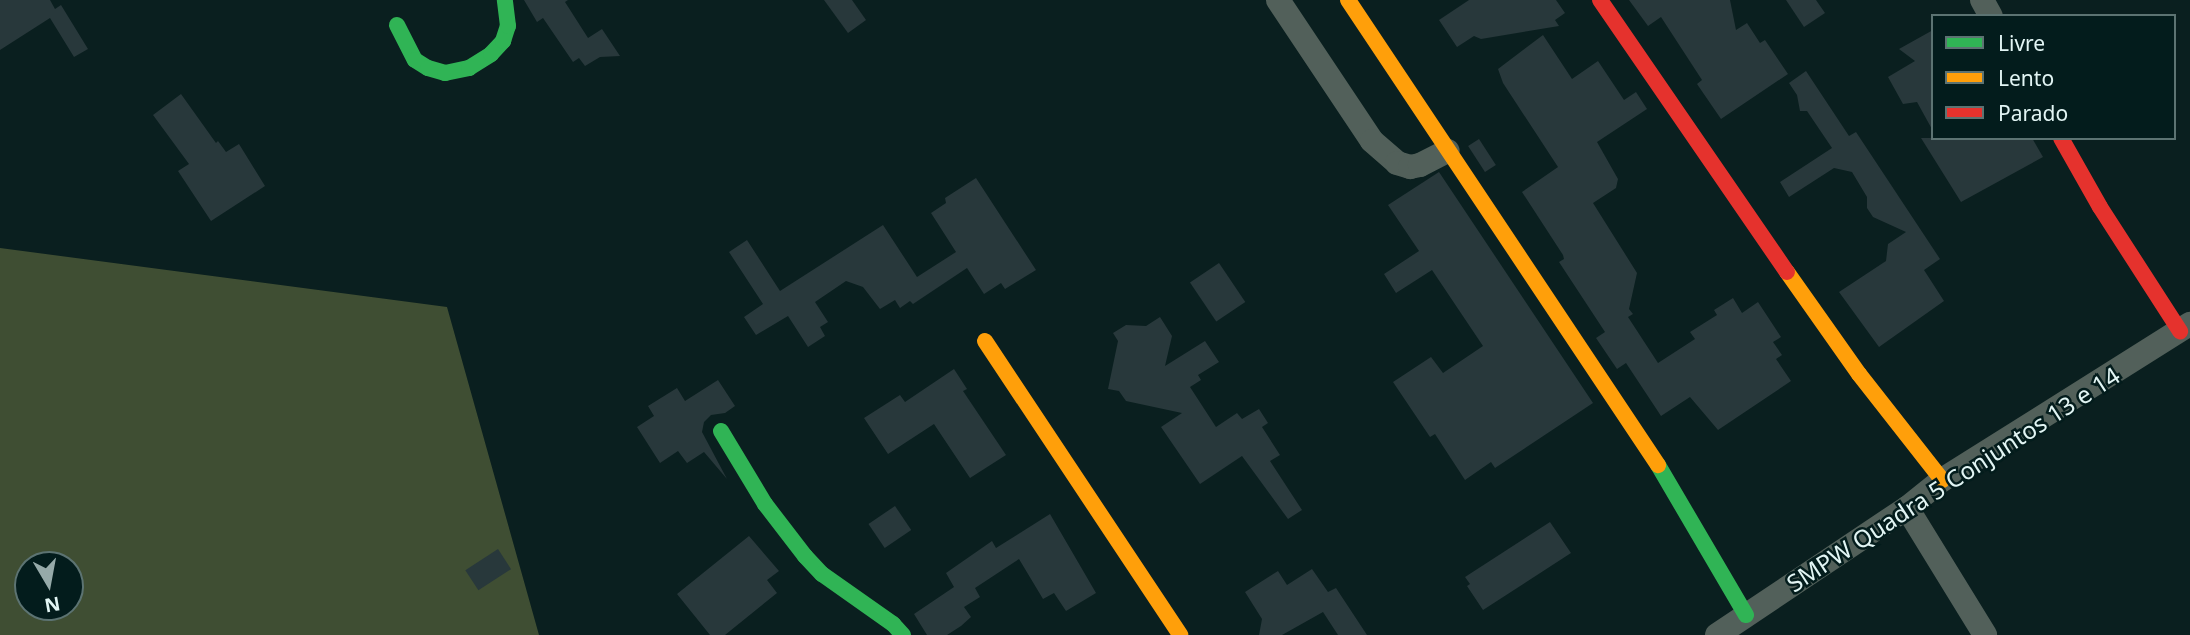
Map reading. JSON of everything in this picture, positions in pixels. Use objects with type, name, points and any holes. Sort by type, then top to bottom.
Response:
[{"type":"street","points":[[397,26],[415,60],[445,74],[469,68],[491,54],[503,41],[508,26],[505,0]]},
{"type":"street","points":[[1278,0],[1353,116],[1397,163],[1410,167],[1420,165],[1448,150]]},
{"type":"street","points":[[1348,0],[1669,482],[1746,615]]},
{"type":"street","points":[[1600,0],[1697,145],[1859,373],[1942,480]]},
{"type":"street","points":[[2062,140],[2100,207],[2185,327]]},
{"type":"street","name":"SMPW Quadra 5 Conjuntos 13 e 14","points":[[1717,635],[1907,508],[1942,480],[2185,327]]},
{"type":"street","points":[[985,341],[1180,635]]},
{"type":"street","points":[[721,431],[765,504],[805,556],[822,574],[893,624],[903,635]]},
{"type":"street","points":[[1907,508],[1985,635]]},
{"type":"green space","points":[[0,248],[447,307],[539,635],[0,635]]},
{"type":"building","points":[[0,0],[50,0],[55,9],[61,5],[88,49],[74,57],[50,18],[0,50]]},
{"type":"building","points":[[524,0],[568,0],[565,2],[588,38],[602,29],[620,56],[600,57],[585,66],[579,58],[573,62],[543,18],[537,22]]},
{"type":"building","points":[[824,0],[852,0],[866,20],[848,33]]},
{"type":"building","points":[[1469,0],[1556,0],[1565,13],[1555,20],[1559,26],[1481,39],[1474,36],[1457,47],[1439,20]]},
{"type":"building","points":[[1629,0],[1730,0],[1736,30],[1747,23],[1760,43],[1765,40],[1788,74],[1721,119],[1697,84],[1702,80],[1661,17],[1648,26]]},
{"type":"building","points":[[1786,0],[1816,0],[1825,13],[1804,27]]},
{"type":"building","points":[[1931,31],[1931,127],[1917,102],[1903,104],[1888,77],[1915,61],[1899,49]]},
{"type":"building","points":[[1543,35],[1572,79],[1598,61],[1624,100],[1636,92],[1647,109],[1597,142],[1618,179],[1616,188],[1593,203],[1637,273],[1629,309],[1633,314],[1628,317],[1658,363],[1695,339],[1690,332],[1717,315],[1714,310],[1733,298],[1742,313],[1758,302],[1781,337],[1773,342],[1782,355],[1776,359],[1791,381],[1718,430],[1690,397],[1661,416],[1626,363],[1617,369],[1596,338],[1605,332],[1559,262],[1564,259],[1563,255],[1522,192],[1558,167],[1503,83],[1498,69]]},
{"type":"building","points":[[1806,71],[1849,136],[1856,132],[1940,259],[1924,270],[1944,301],[1879,347],[1839,292],[1886,261],[1888,244],[1906,232],[1873,217],[1867,208],[1867,197],[1852,172],[1834,168],[1789,197],[1780,182],[1832,148],[1807,111],[1800,111],[1797,95],[1789,83]]},
{"type":"building","points":[[181,94],[216,143],[218,141],[226,152],[239,144],[265,186],[211,221],[178,171],[189,164],[153,115]]},
{"type":"building","points":[[1921,138],[2033,140],[2043,157],[1961,202]]},
{"type":"building","points":[[1479,139],[1496,165],[1485,172],[1468,146]]},
{"type":"building","points":[[1439,172],[1593,403],[1495,468],[1491,462],[1465,480],[1435,434],[1430,437],[1393,382],[1431,357],[1443,373],[1483,346],[1432,270],[1396,293],[1384,274],[1419,251],[1388,205]]},
{"type":"building","points":[[976,178],[1036,270],[1005,289],[1001,283],[984,294],[967,268],[913,304],[910,301],[900,308],[895,300],[880,309],[863,287],[846,281],[815,302],[828,322],[820,327],[825,336],[808,347],[788,316],[756,335],[744,317],[763,304],[729,252],[747,240],[780,291],[883,225],[917,277],[956,252],[931,213],[946,203],[945,198]]},
{"type":"building","points":[[1219,263],[1245,302],[1216,322],[1190,283]]},
{"type":"building","points":[[1160,317],[1172,336],[1165,366],[1205,341],[1219,362],[1198,375],[1201,380],[1190,387],[1216,427],[1237,413],[1242,419],[1259,409],[1268,423],[1262,427],[1280,455],[1270,461],[1302,510],[1288,519],[1242,456],[1200,484],[1161,427],[1182,413],[1126,401],[1119,391],[1108,389],[1118,341],[1113,333],[1126,325],[1146,326]]},
{"type":"building","points":[[954,369],[967,389],[963,391],[1006,455],[970,478],[934,424],[888,454],[864,418],[900,395],[905,402]]},
{"type":"building","points":[[718,380],[735,406],[725,413],[711,415],[704,422],[702,432],[727,479],[704,452],[687,463],[678,451],[660,463],[637,427],[654,416],[648,406],[677,388],[685,401]]},
{"type":"building","points":[[895,506],[911,530],[885,548],[868,524]]},
{"type":"building","points":[[1050,514],[1096,593],[1066,611],[1054,593],[1043,599],[1019,559],[975,588],[980,597],[964,607],[971,617],[961,626],[947,635],[927,635],[914,614],[954,587],[946,573],[992,541],[996,548]]},
{"type":"building","points":[[1550,522],[1571,553],[1483,610],[1467,586],[1470,584],[1465,577]]},
{"type":"building","points":[[749,536],[779,571],[767,580],[777,593],[725,635],[710,635],[677,594]]},
{"type":"building","points":[[498,549],[511,569],[478,590],[465,570]]},
{"type":"building","points":[[1312,569],[1328,592],[1336,588],[1367,635],[1338,635],[1323,612],[1282,635],[1259,635],[1262,619],[1245,592],[1278,571],[1287,585]]},
{"type":"traffic: fast","points":[[397,25],[415,60],[428,68],[445,73],[469,68],[491,54],[503,41],[508,26],[505,0]]},
{"type":"traffic: fast","points":[[721,431],[765,504],[805,556],[822,574],[893,624],[903,635]]},
{"type":"traffic: fast","points":[[1658,465],[1746,615]]},
{"type":"traffic: slow","points":[[1348,0],[1658,465]]},
{"type":"traffic: slow","points":[[1787,272],[1859,374],[1942,480]]},
{"type":"traffic: slow","points":[[985,341],[1180,635]]},
{"type":"traffic: jam","points":[[1600,0],[1787,272]]},
{"type":"traffic: jam","points":[[2062,140],[2100,207],[2180,331]]}]
